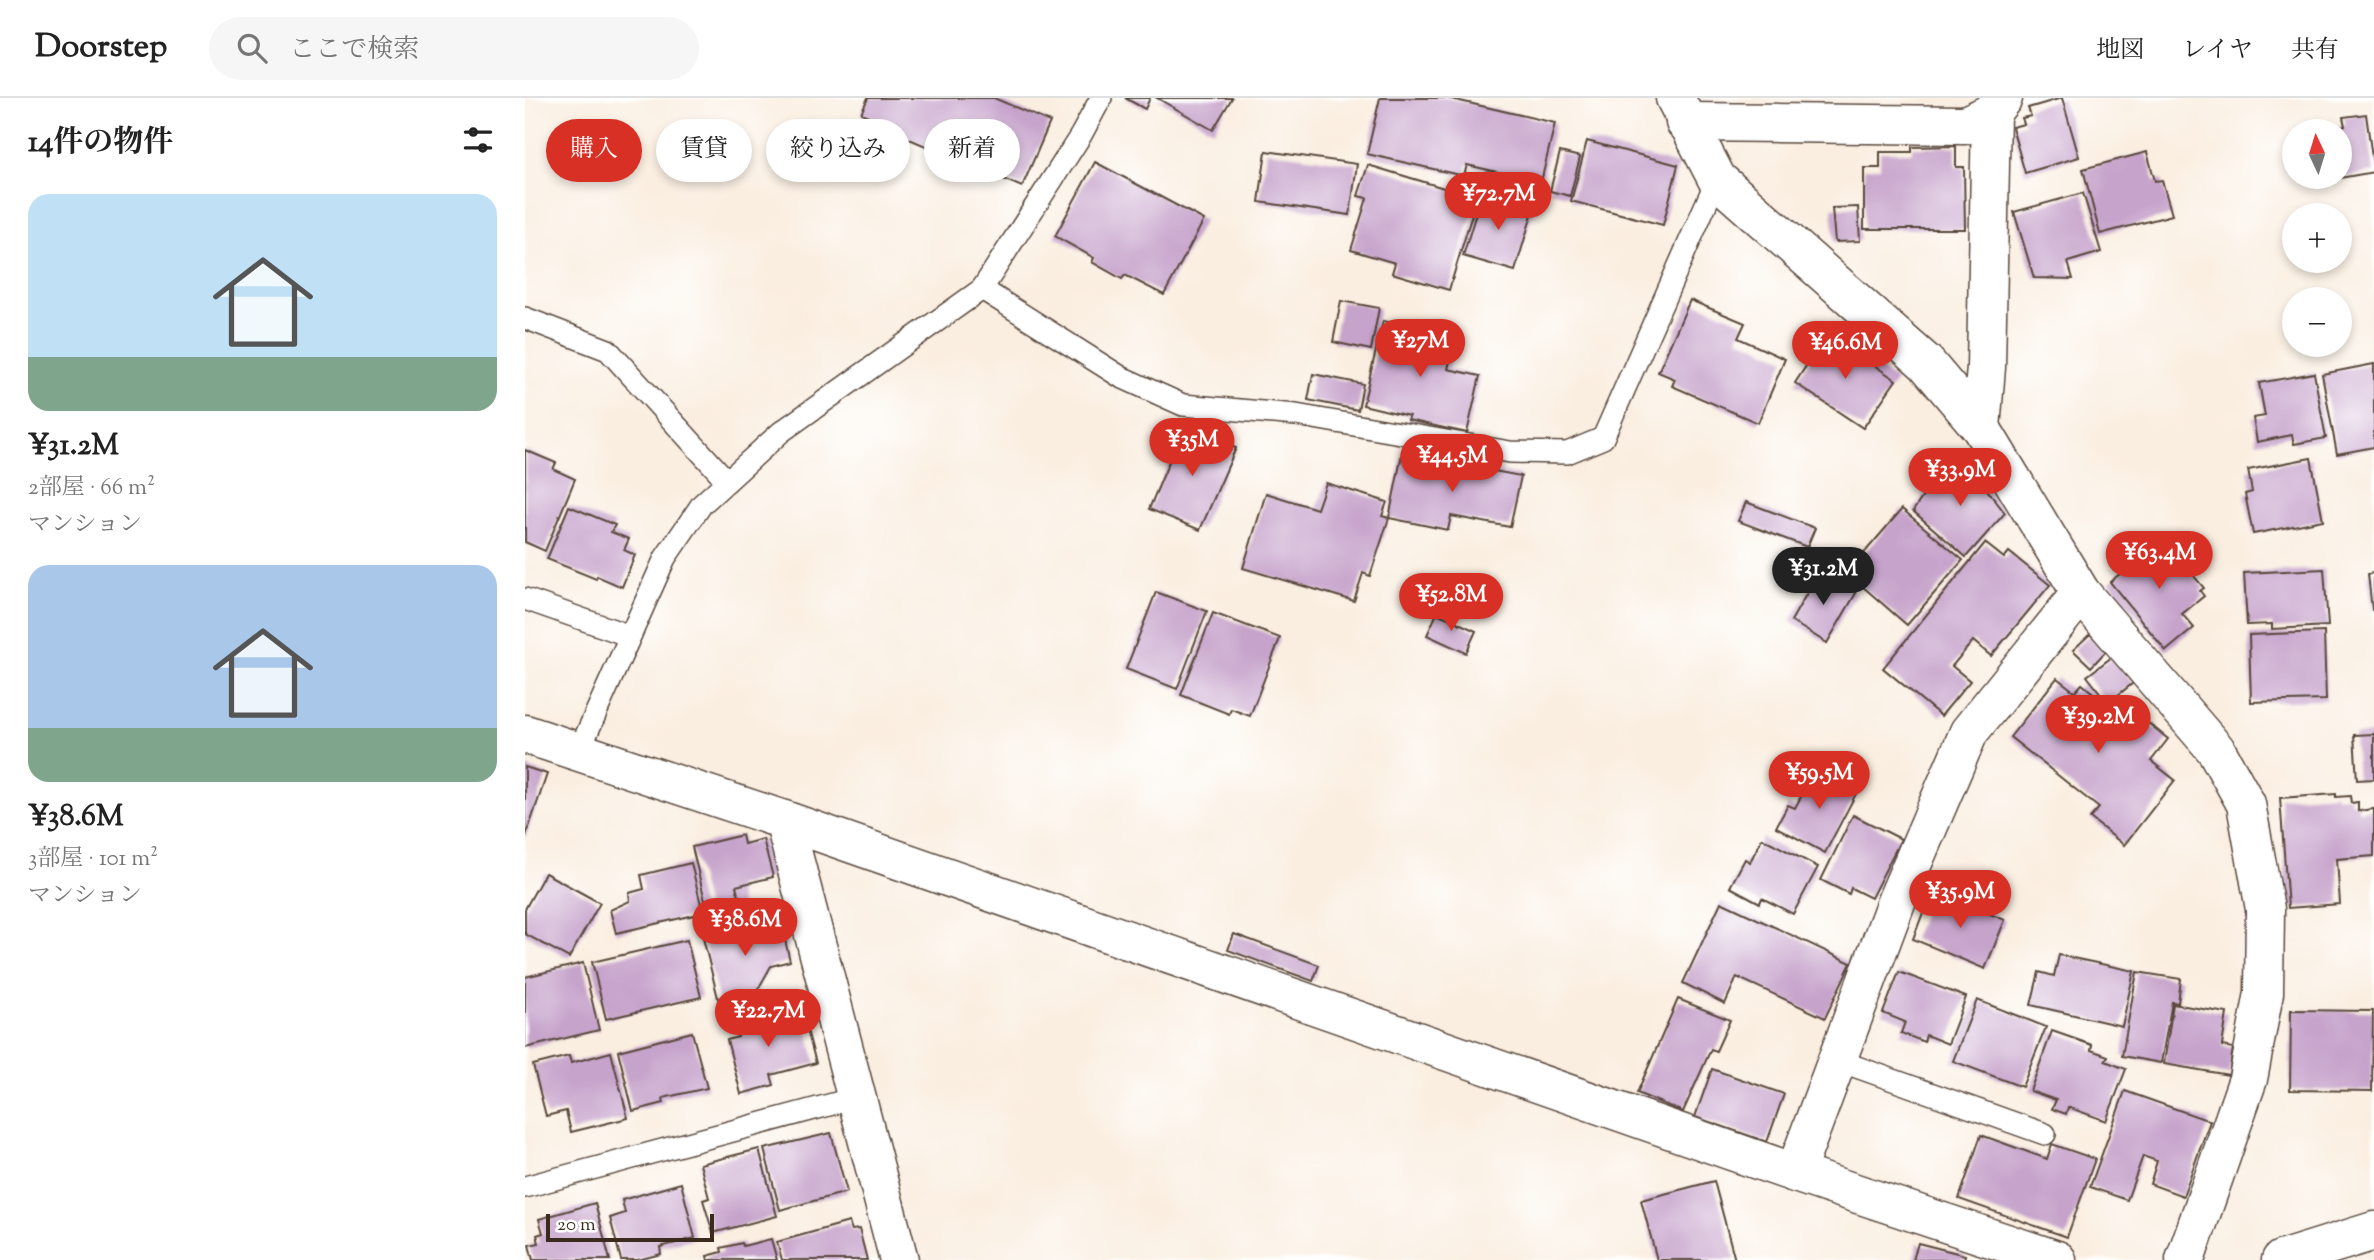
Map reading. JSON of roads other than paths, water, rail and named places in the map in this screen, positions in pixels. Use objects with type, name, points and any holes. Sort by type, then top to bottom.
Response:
[{"type":"street","points":[[1680,110],[1965,125],[1997,105]]},
{"type":"street","points":[[1981,428],[1997,105]]},
{"type":"street","points":[[1680,110],[1717,179],[1926,363],[1981,428],[2081,593],[2216,750],[2246,804],[2265,909],[2264,993],[2248,1079],[2185,1260]]},
{"type":"street","points":[[1795,1173],[1896,902],[1969,732],[2081,593]]},
{"type":"street","points":[[525,734],[784,820],[1795,1173],[2057,1260]]},
{"type":"street","points":[[784,820],[899,1260]]},
{"type":"street","points":[[2281,1260],[2374,1231]]},
{"type":"lane","points":[[578,753],[665,558],[702,504],[781,432],[982,289],[1081,135],[1101,98]]},
{"type":"lane","points":[[982,289],[1121,377],[1183,405],[1296,415],[1510,452],[1567,453],[1603,438],[1717,179]]},
{"type":"lane","points":[[525,318],[608,350],[727,481]]},
{"type":"lane","points":[[525,599],[630,636]]},
{"type":"lane","points":[[1837,1060],[2045,1134]]},
{"type":"lane","points":[[525,1186],[855,1098]]}]
